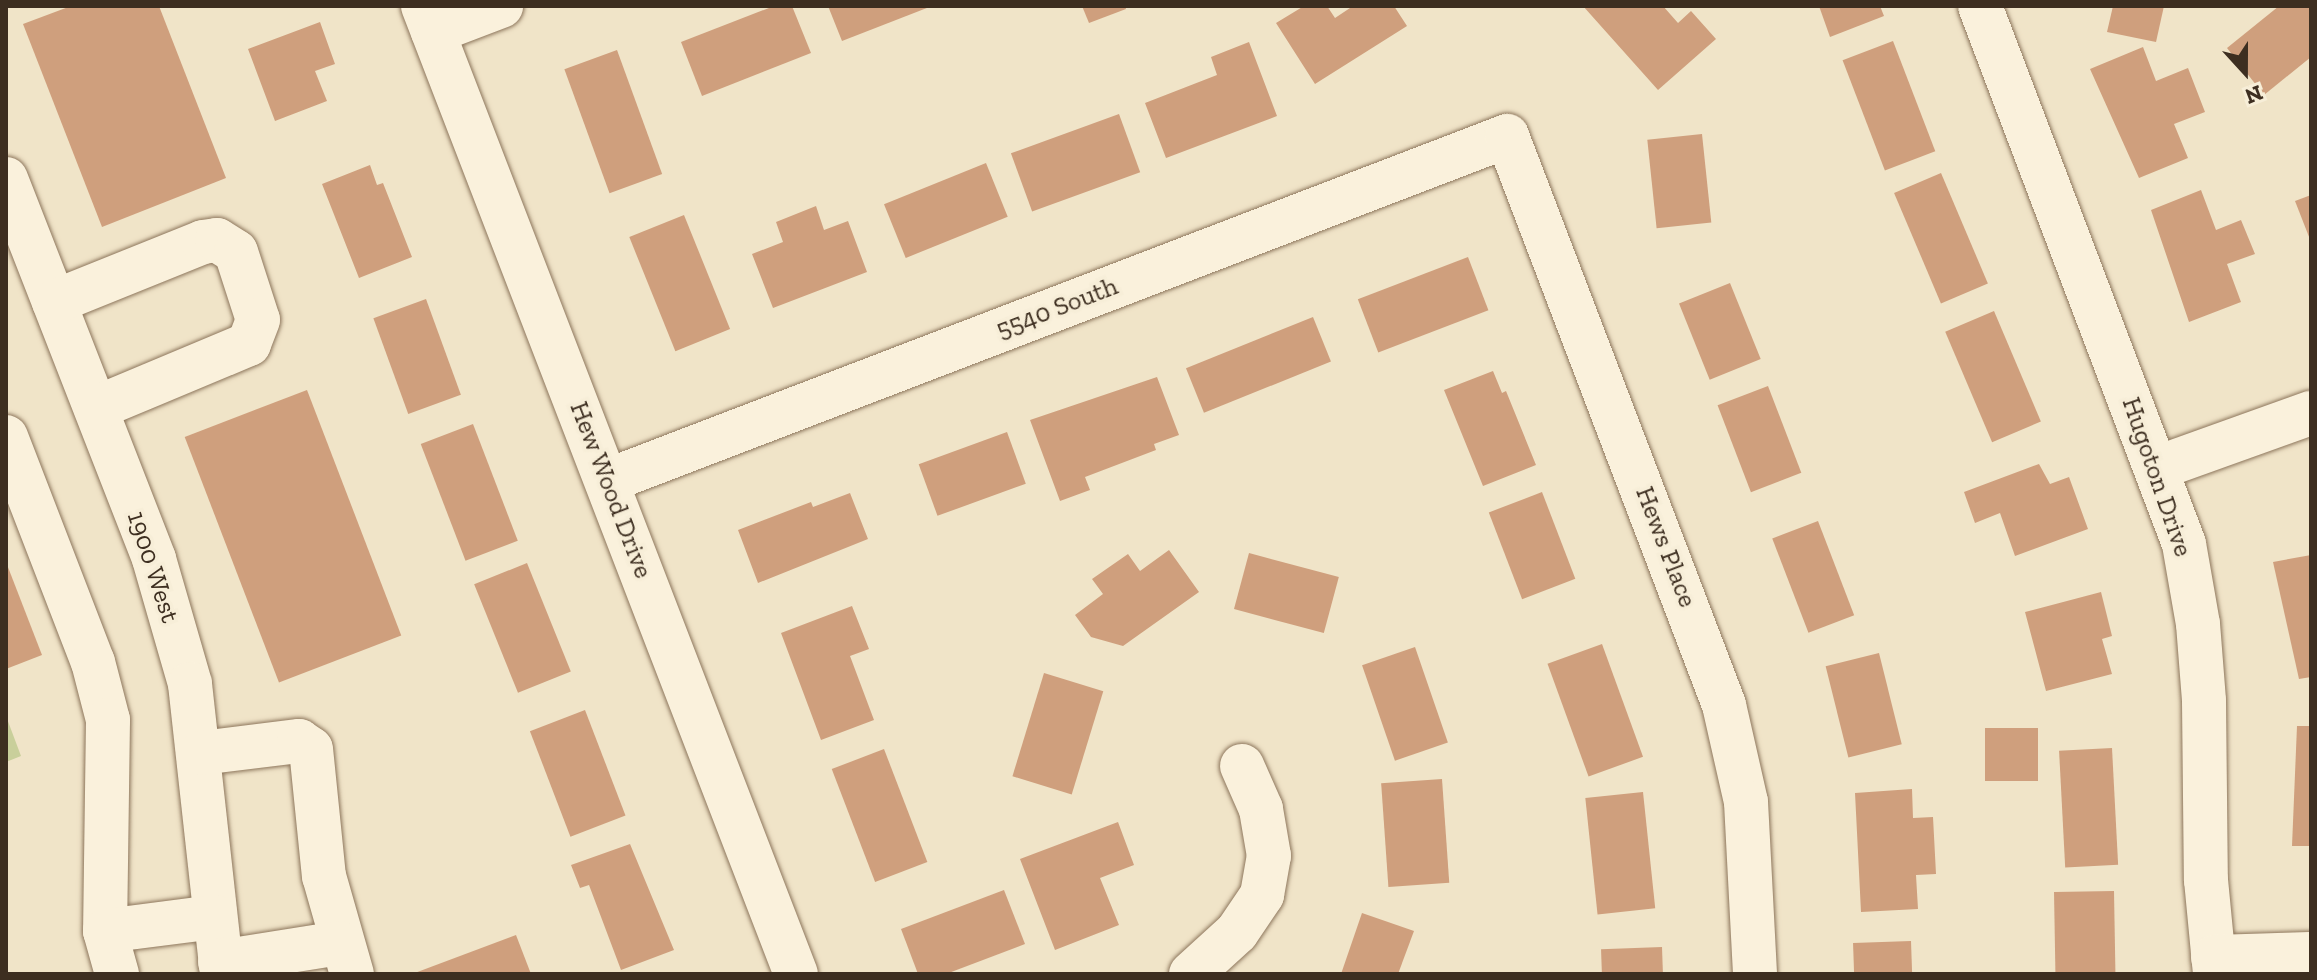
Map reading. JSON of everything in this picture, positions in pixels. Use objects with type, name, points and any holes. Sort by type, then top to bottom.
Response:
[{"type":"street","points":[[428,19],[501,6]]},
{"type":"street","name":"Hugoton Drive","points":[[1980,6],[2184,544],[2198,624],[2214,966]]},
{"type":"street","name":"Hew Wood Drive","points":[[428,19],[796,974]]},
{"type":"street","name":"5540 South","points":[[607,481],[1507,136]]},
{"type":"street","name":"Hews Place","points":[[1507,136],[1724,705],[1746,802],[1755,974]]},
{"type":"street","name":"1900 West","points":[[6,179],[154,559],[190,684],[201,753],[221,968]]},
{"type":"street","points":[[54,302],[203,242],[217,240],[236,252],[258,320],[249,344],[96,408]]},
{"type":"street","points":[[2157,468],[2311,413]]},
{"type":"street","points":[[6,437],[93,662],[108,720],[105,931],[117,974]]},
{"type":"street","points":[[201,753],[299,741],[311,749],[324,876],[346,958],[221,968]]},
{"type":"street","points":[[1191,974],[1237,932],[1262,895],[1269,856],[1261,809],[1242,766]]},
{"type":"street","points":[[105,931],[215,917]]},
{"type":"street","points":[[2214,966],[2311,954]]},
{"type":"green space","points":[[6,716],[21,756],[6,762]]},
{"type":"building","points":[[71,6],[159,6],[226,178],[102,227],[23,24]]},
{"type":"building","points":[[774,6],[792,6],[811,53],[702,96],[681,42]]},
{"type":"building","points":[[828,6],[932,6],[842,41]]},
{"type":"building","points":[[1082,6],[1125,6],[1126,9],[1089,23]]},
{"type":"building","points":[[1304,6],[1327,6],[1335,18],[1353,6],[1394,6],[1407,26],[1315,84],[1276,23]]},
{"type":"building","points":[[1583,6],[1663,6],[1678,23],[1691,11],[1716,39],[1658,90]]},
{"type":"building","points":[[1819,6],[1880,6],[1884,16],[1830,37]]},
{"type":"building","points":[[2113,6],[2164,6],[2156,42],[2107,32]]},
{"type":"building","points":[[2279,6],[2311,6],[2311,57],[2264,95],[2227,48]]},
{"type":"building","points":[[320,22],[335,64],[315,71],[327,101],[275,121],[248,49]]},
{"type":"building","points":[[1893,41],[1935,151],[1885,171],[1843,60]]},
{"type":"building","points":[[1249,42],[1277,116],[1166,158],[1145,103],[1217,75],[1211,57]]},
{"type":"building","points":[[2143,47],[2156,81],[2188,68],[2205,112],[2174,124],[2188,158],[2139,178],[2090,69]]},
{"type":"building","points":[[617,50],[662,174],[610,193],[564,69]]},
{"type":"building","points":[[1119,114],[1140,172],[1032,212],[1011,153]]},
{"type":"building","points":[[1702,134],[1711,223],[1657,228],[1647,140]]},
{"type":"building","points":[[986,163],[1008,217],[906,258],[884,204]]},
{"type":"building","points":[[370,165],[377,185],[383,183],[412,257],[359,278],[322,184]]},
{"type":"building","points":[[1941,173],[1988,283],[1941,303],[1894,193]]},
{"type":"building","points":[[2201,190],[2216,230],[2241,220],[2255,254],[2227,264],[2241,302],[2189,322],[2151,210]]},
{"type":"building","points":[[2311,195],[2311,242],[2295,201]]},
{"type":"building","points":[[816,206],[824,230],[848,221],[867,272],[773,308],[752,254],[783,242],[776,222]]},
{"type":"building","points":[[684,215],[730,329],[675,351],[629,237]]},
{"type":"building","points":[[1468,257],[1488,310],[1378,353],[1358,299]]},
{"type":"building","points":[[1730,283],[1761,359],[1710,380],[1679,304]]},
{"type":"building","points":[[426,299],[461,395],[408,414],[373,318]]},
{"type":"building","points":[[1994,311],[2041,421],[1992,442],[1945,332]]},
{"type":"building","points":[[1313,317],[1331,362],[1204,413],[1186,368]]},
{"type":"building","points":[[1493,371],[1502,393],[1506,391],[1536,465],[1483,486],[1444,390]]},
{"type":"building","points":[[1157,377],[1179,435],[1154,444],[1156,450],[1085,477],[1090,490],[1060,501],[1030,420]]},
{"type":"building","points":[[1768,386],[1801,473],[1751,492],[1718,405]]},
{"type":"building","points":[[307,390],[401,636],[279,682],[185,437]]},
{"type":"building","points":[[473,424],[518,541],[466,561],[421,444]]},
{"type":"building","points":[[1007,432],[1026,484],[937,516],[919,464]]},
{"type":"building","points":[[2039,464],[2050,484],[2069,477],[2088,529],[2015,556],[2000,513],[1975,523],[1964,492]]},
{"type":"building","points":[[1542,492],[1575,579],[1522,599],[1489,512]]},
{"type":"building","points":[[850,493],[868,539],[758,583],[738,530],[811,502],[813,507]]},
{"type":"building","points":[[1818,521],[1854,615],[1808,633],[1772,539]]},
{"type":"building","points":[[1169,550],[1199,592],[1123,646],[1091,637],[1075,615],[1103,594],[1092,579],[1128,554],[1140,571]]},
{"type":"building","points":[[1249,553],[1339,577],[1324,633],[1234,609]]},
{"type":"building","points":[[2311,555],[2311,677],[2299,679],[2273,562]]},
{"type":"building","points":[[6,562],[42,655],[6,669]]},
{"type":"building","points":[[527,563],[571,671],[518,693],[474,584]]},
{"type":"building","points":[[2101,592],[2112,636],[2102,639],[2112,674],[2046,691],[2025,612]]},
{"type":"building","points":[[852,606],[869,649],[850,656],[874,720],[821,740],[781,633]]},
{"type":"building","points":[[1602,644],[1643,757],[1589,777],[1547,664]]},
{"type":"building","points":[[1415,647],[1448,742],[1395,761],[1362,665]]},
{"type":"building","points":[[1879,653],[1902,744],[1848,758],[1826,666]]},
{"type":"building","points":[[1044,673],[1103,691],[1072,794],[1012,776]]},
{"type":"building","points":[[585,710],[625,815],[570,837],[530,731]]},
{"type":"building","points":[[2297,726],[2311,726],[2311,846],[2292,846]]},
{"type":"building","points":[[1985,728],[2038,728],[2038,781],[1985,781]]},
{"type":"building","points":[[2112,748],[2118,865],[2065,868],[2059,751]]},
{"type":"building","points":[[884,749],[927,862],[875,882],[832,769]]},
{"type":"building","points":[[1442,779],[1449,883],[1388,887],[1381,783]]},
{"type":"building","points":[[1912,789],[1913,818],[1933,817],[1936,874],[1916,875],[1918,909],[1861,912],[1855,793]]},
{"type":"building","points":[[1643,792],[1655,908],[1598,914],[1585,798]]},
{"type":"building","points":[[1118,822],[1134,865],[1100,878],[1119,925],[1055,950],[1020,859]]},
{"type":"building","points":[[630,844],[674,950],[621,970],[589,885],[580,888],[571,865]]},
{"type":"building","points":[[1004,890],[1025,944],[946,974],[918,974],[901,929]]},
{"type":"building","points":[[2114,891],[2115,974],[2055,974],[2054,892]]},
{"type":"building","points":[[1362,913],[1414,931],[1398,974],[1341,974]]},
{"type":"building","points":[[516,935],[531,974],[412,974]]},
{"type":"building","points":[[1911,941],[1912,974],[1854,974],[1853,943]]},
{"type":"building","points":[[1662,947],[1663,974],[1602,974],[1601,949]]}]
